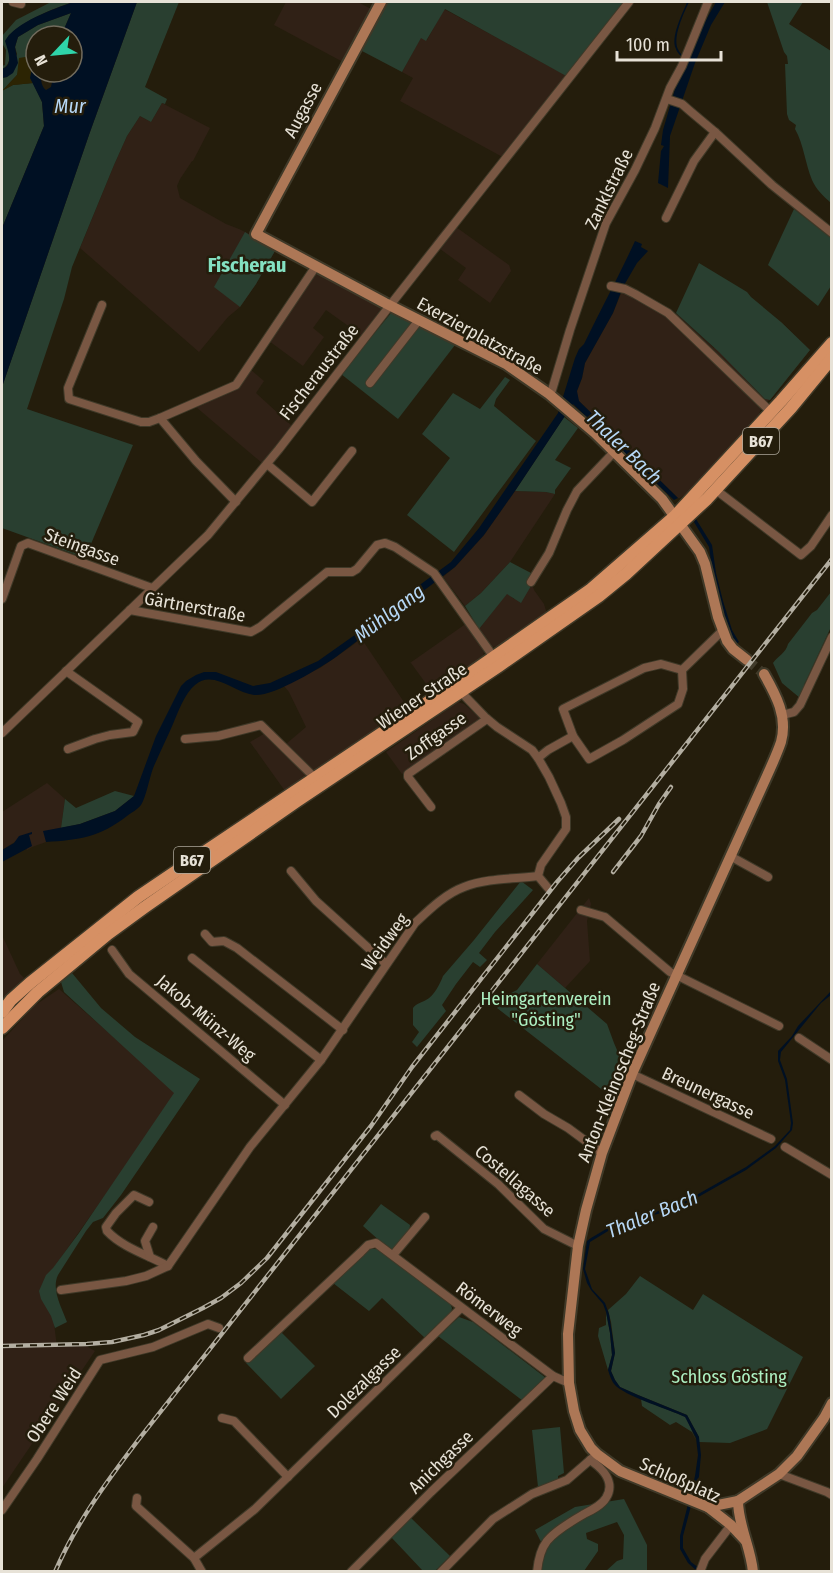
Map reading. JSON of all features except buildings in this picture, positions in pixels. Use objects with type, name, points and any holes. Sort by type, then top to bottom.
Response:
[{"type":"main road","name":"Augasse","points":[[256,234],[381,2]]},
{"type":"main road","name":"Exerzierplatzstraße","points":[[256,234],[390,306],[506,364],[561,403],[615,451],[662,499],[678,520],[700,552],[705,564],[722,631],[733,648],[747,660]]},
{"type":"main road","name":"Wiener Straße","points":[[2,1012],[11,1000],[30,983],[138,897],[315,778],[573,616],[626,574],[678,520],[831,343]]},
{"type":"main road","name":"Wiener Straße","points":[[2,1028],[38,992],[108,934],[458,688],[493,656],[590,590],[716,490],[790,408],[831,358]]},
{"type":"main road","points":[[764,674],[774,690],[781,711]]},
{"type":"main road","name":"Anton-Kleinoscheg-Straße","points":[[593,1457],[579,1426],[569,1383],[567,1334],[578,1246],[586,1210],[602,1153],[632,1074],[782,741],[781,711]]},
{"type":"main road","points":[[708,1507],[738,1501],[779,1474],[797,1456],[824,1418],[831,1403]]},
{"type":"main road","name":"Schloßplatz","points":[[593,1457],[620,1471],[708,1507],[731,1525],[745,1540]]},
{"type":"main road","points":[[738,1501],[742,1530],[753,1572]]},
{"type":"street","points":[[12,2],[21,4]]},
{"type":"street","name":"Fischeraustraße","points":[[2,733],[208,535],[267,464],[629,2]]},
{"type":"street","name":"Zanklstraße","points":[[549,394],[606,223],[635,170],[669,99],[670,88],[682,66],[708,2]]},
{"type":"street","points":[[669,99],[682,104],[769,182],[831,233]]},
{"type":"street","points":[[666,218],[694,161],[715,132]]},
{"type":"street","points":[[102,305],[68,388],[69,399],[146,423],[236,385],[316,266]]},
{"type":"street","points":[[611,286],[625,289],[669,313],[771,412]]},
{"type":"street","points":[[370,383],[419,320]]},
{"type":"street","points":[[160,418],[196,461],[236,502]]},
{"type":"street","points":[[267,464],[312,502],[352,451]]},
{"type":"street","points":[[531,582],[549,553],[577,491],[615,451]]},
{"type":"street","points":[[716,490],[801,555],[811,546],[831,515]]},
{"type":"street","name":"Steingasse","points":[[2,599],[21,546],[28,543],[152,588]]},
{"type":"street","name":"Gärtnerstraße","points":[[130,610],[251,632],[318,578],[327,572],[352,572],[357,569],[372,549],[384,543],[434,573],[493,656]]},
{"type":"street","points":[[682,670],[661,664],[644,668],[563,709],[573,736],[589,759],[678,704],[683,689],[682,670],[722,631]]},
{"type":"street","points":[[781,711],[794,712],[802,702],[831,637]]},
{"type":"street","points":[[66,671],[138,722],[133,732],[110,735],[68,749]]},
{"type":"street","points":[[458,688],[487,719],[532,750],[549,777],[561,803],[566,817],[566,829],[541,866],[538,876],[548,888]]},
{"type":"street","name":"Zoffgasse","points":[[432,807],[408,774],[487,719]]},
{"type":"street","points":[[185,739],[218,736],[260,722],[315,778]]},
{"type":"street","points":[[538,758],[573,736]]},
{"type":"street","points":[[730,856],[768,877]]},
{"type":"street","points":[[291,871],[316,901],[386,964]]},
{"type":"street","name":"Weidweg","points":[[168,1266],[250,1147],[343,1030],[414,923],[435,904],[463,887],[493,880],[538,876]]},
{"type":"street","points":[[581,910],[605,917],[670,972],[779,1026]]},
{"type":"street","points":[[205,934],[212,942],[224,941],[237,948],[343,1030]]},
{"type":"street","name":"Jakob-Münz-Weg","points":[[112,950],[129,974],[285,1105]]},
{"type":"street","points":[[192,957],[321,1060]]},
{"type":"street","points":[[799,1038],[831,1060]]},
{"type":"street","name":"Breunergasse","points":[[632,1074],[771,1139]]},
{"type":"street","points":[[519,1095],[602,1153]]},
{"type":"street","name":"Costellagasse","points":[[435,1136],[437,1135],[498,1184],[544,1229],[578,1246]]},
{"type":"street","points":[[785,1147],[831,1175]]},
{"type":"street","points":[[149,1202],[134,1195],[116,1213],[106,1229],[108,1233],[140,1254],[168,1266]]},
{"type":"street","points":[[393,1255],[425,1217]]},
{"type":"street","points":[[150,1257],[145,1241],[153,1227]]},
{"type":"street","name":"Römerweg","points":[[248,1358],[368,1245],[376,1243],[553,1376],[569,1383]]},
{"type":"street","points":[[61,1290],[126,1281],[146,1276],[168,1266]]},
{"type":"street","name":"Dolezalgasse","points":[[194,1558],[255,1509],[461,1308]]},
{"type":"street","name":"Obere Weid","points":[[2,1510],[100,1360],[153,1347],[208,1324],[219,1328]]},
{"type":"street","name":"Anichgasse","points":[[351,1572],[553,1376]]},
{"type":"street","points":[[222,1418],[234,1421],[288,1477]]},
{"type":"street","points":[[441,1572],[493,1519],[532,1494],[567,1480],[593,1457],[606,1474],[610,1491],[597,1506],[570,1522],[549,1539],[539,1555],[537,1572]]},
{"type":"street","points":[[779,1474],[831,1495]]},
{"type":"street","points":[[137,1498],[136,1506],[194,1558],[202,1572]]},
{"type":"street","points":[[701,1569],[705,1559],[731,1525]]},
{"type":"shaded area","points":[[286,2],[358,2],[371,9],[343,62],[274,25]]},
{"type":"shaded area","points":[[444,9],[571,78],[508,160],[400,101],[413,78],[402,72],[421,37],[427,40]]},
{"type":"shaded area","points":[[162,103],[210,128],[177,186],[180,198],[226,224],[259,239],[275,251],[240,307],[228,317],[199,352],[80,248],[127,136],[140,116],[151,122]]},
{"type":"shaded area","points":[[449,222],[509,265],[511,271],[490,303],[458,280],[466,268],[432,243]]},
{"type":"shaded area","points":[[317,273],[381,307],[389,314],[368,340],[326,310],[313,328],[324,337],[303,366],[269,341]]},
{"type":"shaded area","points":[[622,291],[636,293],[660,312],[679,322],[676,313],[714,348],[781,322],[810,350],[770,400],[763,404],[758,417],[680,498],[577,398],[585,363],[613,313]]},
{"type":"shaded area","points":[[250,369],[264,381],[256,393],[292,426],[262,463],[196,407],[235,388]]},
{"type":"shaded area","points":[[515,491],[555,494],[510,562],[481,593],[465,606],[443,577],[484,535]]},
{"type":"shaded area","points":[[532,584],[547,614],[498,646],[492,647],[479,629],[507,593],[514,599]]},
{"type":"shaded area","points":[[467,623],[485,648],[483,656],[434,689],[427,685],[410,663]]},
{"type":"shaded area","points":[[361,638],[408,708],[285,791],[250,742],[272,729],[286,744],[306,727],[284,686],[320,668]]},
{"type":"shaded area","points":[[458,702],[464,704],[480,718],[478,723],[402,774],[386,752]]},
{"type":"shaded area","points":[[47,783],[65,799],[61,828],[46,842],[27,850],[21,838],[2,850],[2,812]]},
{"type":"shaded area","points":[[589,898],[591,904],[587,921],[590,961],[565,988],[537,964]]},
{"type":"shaded area","points":[[2,935],[24,978],[2,1001]]},
{"type":"shaded area","points":[[59,989],[177,1093],[48,1276],[57,1347],[86,1346],[95,1351],[2,1488],[2,1041],[34,1006]]},
{"type":"green space","points":[[51,2],[73,2],[30,20],[8,36],[9,59],[6,67],[2,69],[5,65],[6,50],[2,43],[2,36],[16,20]]},
{"type":"green space","points":[[137,2],[179,2],[145,87],[167,99],[165,104],[162,103],[151,122],[140,116],[127,136],[72,267],[64,299],[27,409],[133,445],[85,558],[2,528],[2,387]]},
{"type":"green space","points":[[388,2],[627,2],[568,77],[445,9],[426,41],[421,38],[402,72],[362,51]]},
{"type":"green space","points":[[767,2],[803,2],[789,24],[831,51],[831,203],[812,180],[795,129],[796,125],[789,120],[787,114],[785,64],[788,64],[787,56]]},
{"type":"green space","points":[[71,13],[66,24],[41,24]]},
{"type":"green space","points":[[24,33],[24,59],[17,75],[3,90],[13,85],[33,84],[42,102],[44,126],[2,228],[2,78],[7,77],[17,54],[15,47],[18,37]]},
{"type":"green space","points":[[794,209],[831,238],[831,286],[818,306],[768,265]]},
{"type":"green space","points":[[245,232],[275,251],[240,307],[214,287]]},
{"type":"green space","points":[[699,263],[747,292],[810,350],[770,400],[765,399],[719,352],[676,313]]},
{"type":"green space","points":[[391,313],[455,345],[398,419],[341,374]]},
{"type":"green space","points":[[505,377],[510,380],[496,399],[494,406],[536,441],[454,552],[407,515],[450,458],[422,434],[453,393],[480,409]]},
{"type":"green space","points":[[564,417],[578,428],[555,460],[571,468],[555,490],[555,494],[515,491]]},
{"type":"green space","points":[[510,562],[531,573],[527,581],[531,586],[521,603],[507,594],[479,629],[465,606],[481,593]]},
{"type":"green space","points":[[831,592],[831,627],[800,698],[782,683],[773,663]]},
{"type":"green space","points":[[115,791],[134,796],[115,811],[80,824],[61,828],[65,799],[76,808]]},
{"type":"green space","points":[[521,881],[533,890],[479,953],[487,960],[480,967],[473,962],[456,984],[442,1005],[446,1011],[417,1047],[412,1042],[419,1032],[413,1025],[413,1008],[434,993],[443,976]]},
{"type":"green space","name":"Heimgartenverein \"Gösting\"","points":[[537,964],[607,1024],[626,1071],[614,1099],[497,1008],[507,995],[517,990]]},
{"type":"green space","points":[[72,973],[101,1008],[135,1037],[200,1079],[121,1195],[103,1218],[93,1222],[58,1275],[56,1293],[67,1322],[55,1328],[39,1291],[46,1275],[79,1233],[174,1093],[64,992],[61,982]]},
{"type":"green space","points":[[381,1204],[410,1225],[409,1233],[393,1249],[389,1249],[363,1226]]},
{"type":"green space","points":[[378,1249],[450,1303],[451,1314],[425,1338],[382,1298],[369,1311],[333,1283],[363,1252]]},
{"type":"green space","name":"Schloss Gösting","points":[[640,1276],[693,1310],[703,1294],[803,1357],[767,1429],[730,1443],[699,1442],[699,1437],[687,1415],[620,1387],[611,1371],[615,1353],[608,1310],[626,1294]]},
{"type":"green space","points":[[606,1312],[612,1355],[608,1370],[598,1336],[599,1328],[606,1325]]},
{"type":"green space","points":[[459,1317],[473,1322],[546,1378],[523,1401],[438,1336]]},
{"type":"green space","points":[[280,1331],[315,1366],[281,1399],[246,1363]]},
{"type":"green space","name":"Schloss Gösting","points":[[641,1399],[686,1417],[696,1440],[692,1432],[676,1422],[670,1425],[642,1406]]},
{"type":"green space","points":[[560,1427],[564,1473],[558,1476],[558,1479],[538,1487],[532,1430]]},
{"type":"green space","points":[[624,1499],[647,1545],[647,1571],[606,1571],[617,1561],[623,1559],[624,1535],[617,1522],[586,1533],[587,1539],[598,1544],[598,1551],[584,1571],[541,1571],[546,1552],[535,1530],[575,1507]]},
{"type":"green space","points":[[410,1517],[450,1556],[435,1571],[423,1571],[391,1537]]},
{"type":"sand","points":[[24,57],[24,84],[13,85],[2,91],[17,75],[19,58]]},
{"type":"water","name":"Mur","points":[[73,2],[137,2],[2,387],[2,228],[44,126],[42,102],[33,84],[42,84],[46,90],[52,84],[84,84],[84,24],[66,24],[71,13],[41,24],[24,24],[24,33],[18,37],[15,47],[18,63],[13,73],[2,78],[2,69],[9,61],[5,41],[17,28],[26,22]]},
{"type":"water","points":[[687,2],[689,2],[676,40],[680,52],[686,58],[716,2],[725,2],[711,25],[695,63],[670,136],[668,188],[658,183],[661,151],[664,146],[661,145],[675,89],[686,60],[677,50],[675,38],[678,25]]},
{"type":"water","name":"Mühlgang","points":[[635,241],[642,244],[641,247],[648,251],[637,263],[623,287],[613,313],[585,363],[577,391],[579,401],[678,498],[674,500],[573,404],[484,535],[455,567],[336,657],[284,687],[254,695],[217,681],[202,681],[195,685],[180,708],[154,766],[140,806],[108,829],[98,833],[69,840],[46,842],[43,831],[80,824],[115,811],[134,796],[156,736],[181,686],[186,681],[204,672],[216,672],[253,686],[270,683],[318,661],[451,562],[479,528],[558,413],[579,349],[584,344]]},
{"type":"water","name":"Thaler Bach","points":[[696,519],[712,545],[723,601],[732,630],[739,642],[736,644],[729,632],[720,601],[709,547],[694,522]]},
{"type":"water","points":[[32,832],[29,835],[32,846],[2,862],[2,850],[14,843],[19,836]]},
{"type":"water","name":"Thaler Bach","points":[[831,991],[831,995],[821,1003],[781,1052],[780,1060],[787,1079],[793,1123],[792,1130],[776,1148],[746,1170],[679,1208],[618,1225],[590,1242],[585,1269],[592,1289],[605,1303],[609,1314],[615,1353],[611,1371],[615,1380],[620,1387],[687,1415],[699,1437],[701,1455],[699,1476],[683,1536],[683,1548],[691,1562],[703,1571],[697,1571],[688,1563],[680,1549],[680,1536],[695,1476],[698,1455],[696,1438],[685,1417],[631,1395],[617,1387],[612,1381],[608,1370],[612,1355],[606,1312],[603,1304],[587,1283],[583,1269],[587,1241],[618,1222],[677,1206],[746,1167],[775,1146],[790,1130],[791,1123],[778,1051]]},
{"type":"tunnel","points":[[747,660],[764,674]]},
{"type":"railway","points":[[55,1572],[82,1519],[139,1439],[832,559]]},
{"type":"railway","points":[[613,872],[641,836],[671,787]]},
{"type":"railway","points":[[2,1346],[87,1344],[112,1342],[144,1335],[203,1308],[241,1283],[267,1258],[371,1126],[412,1067],[557,882],[578,858],[619,819]]},
{"type":"district","name":"Fischerau","points":[[247,265]]}]
